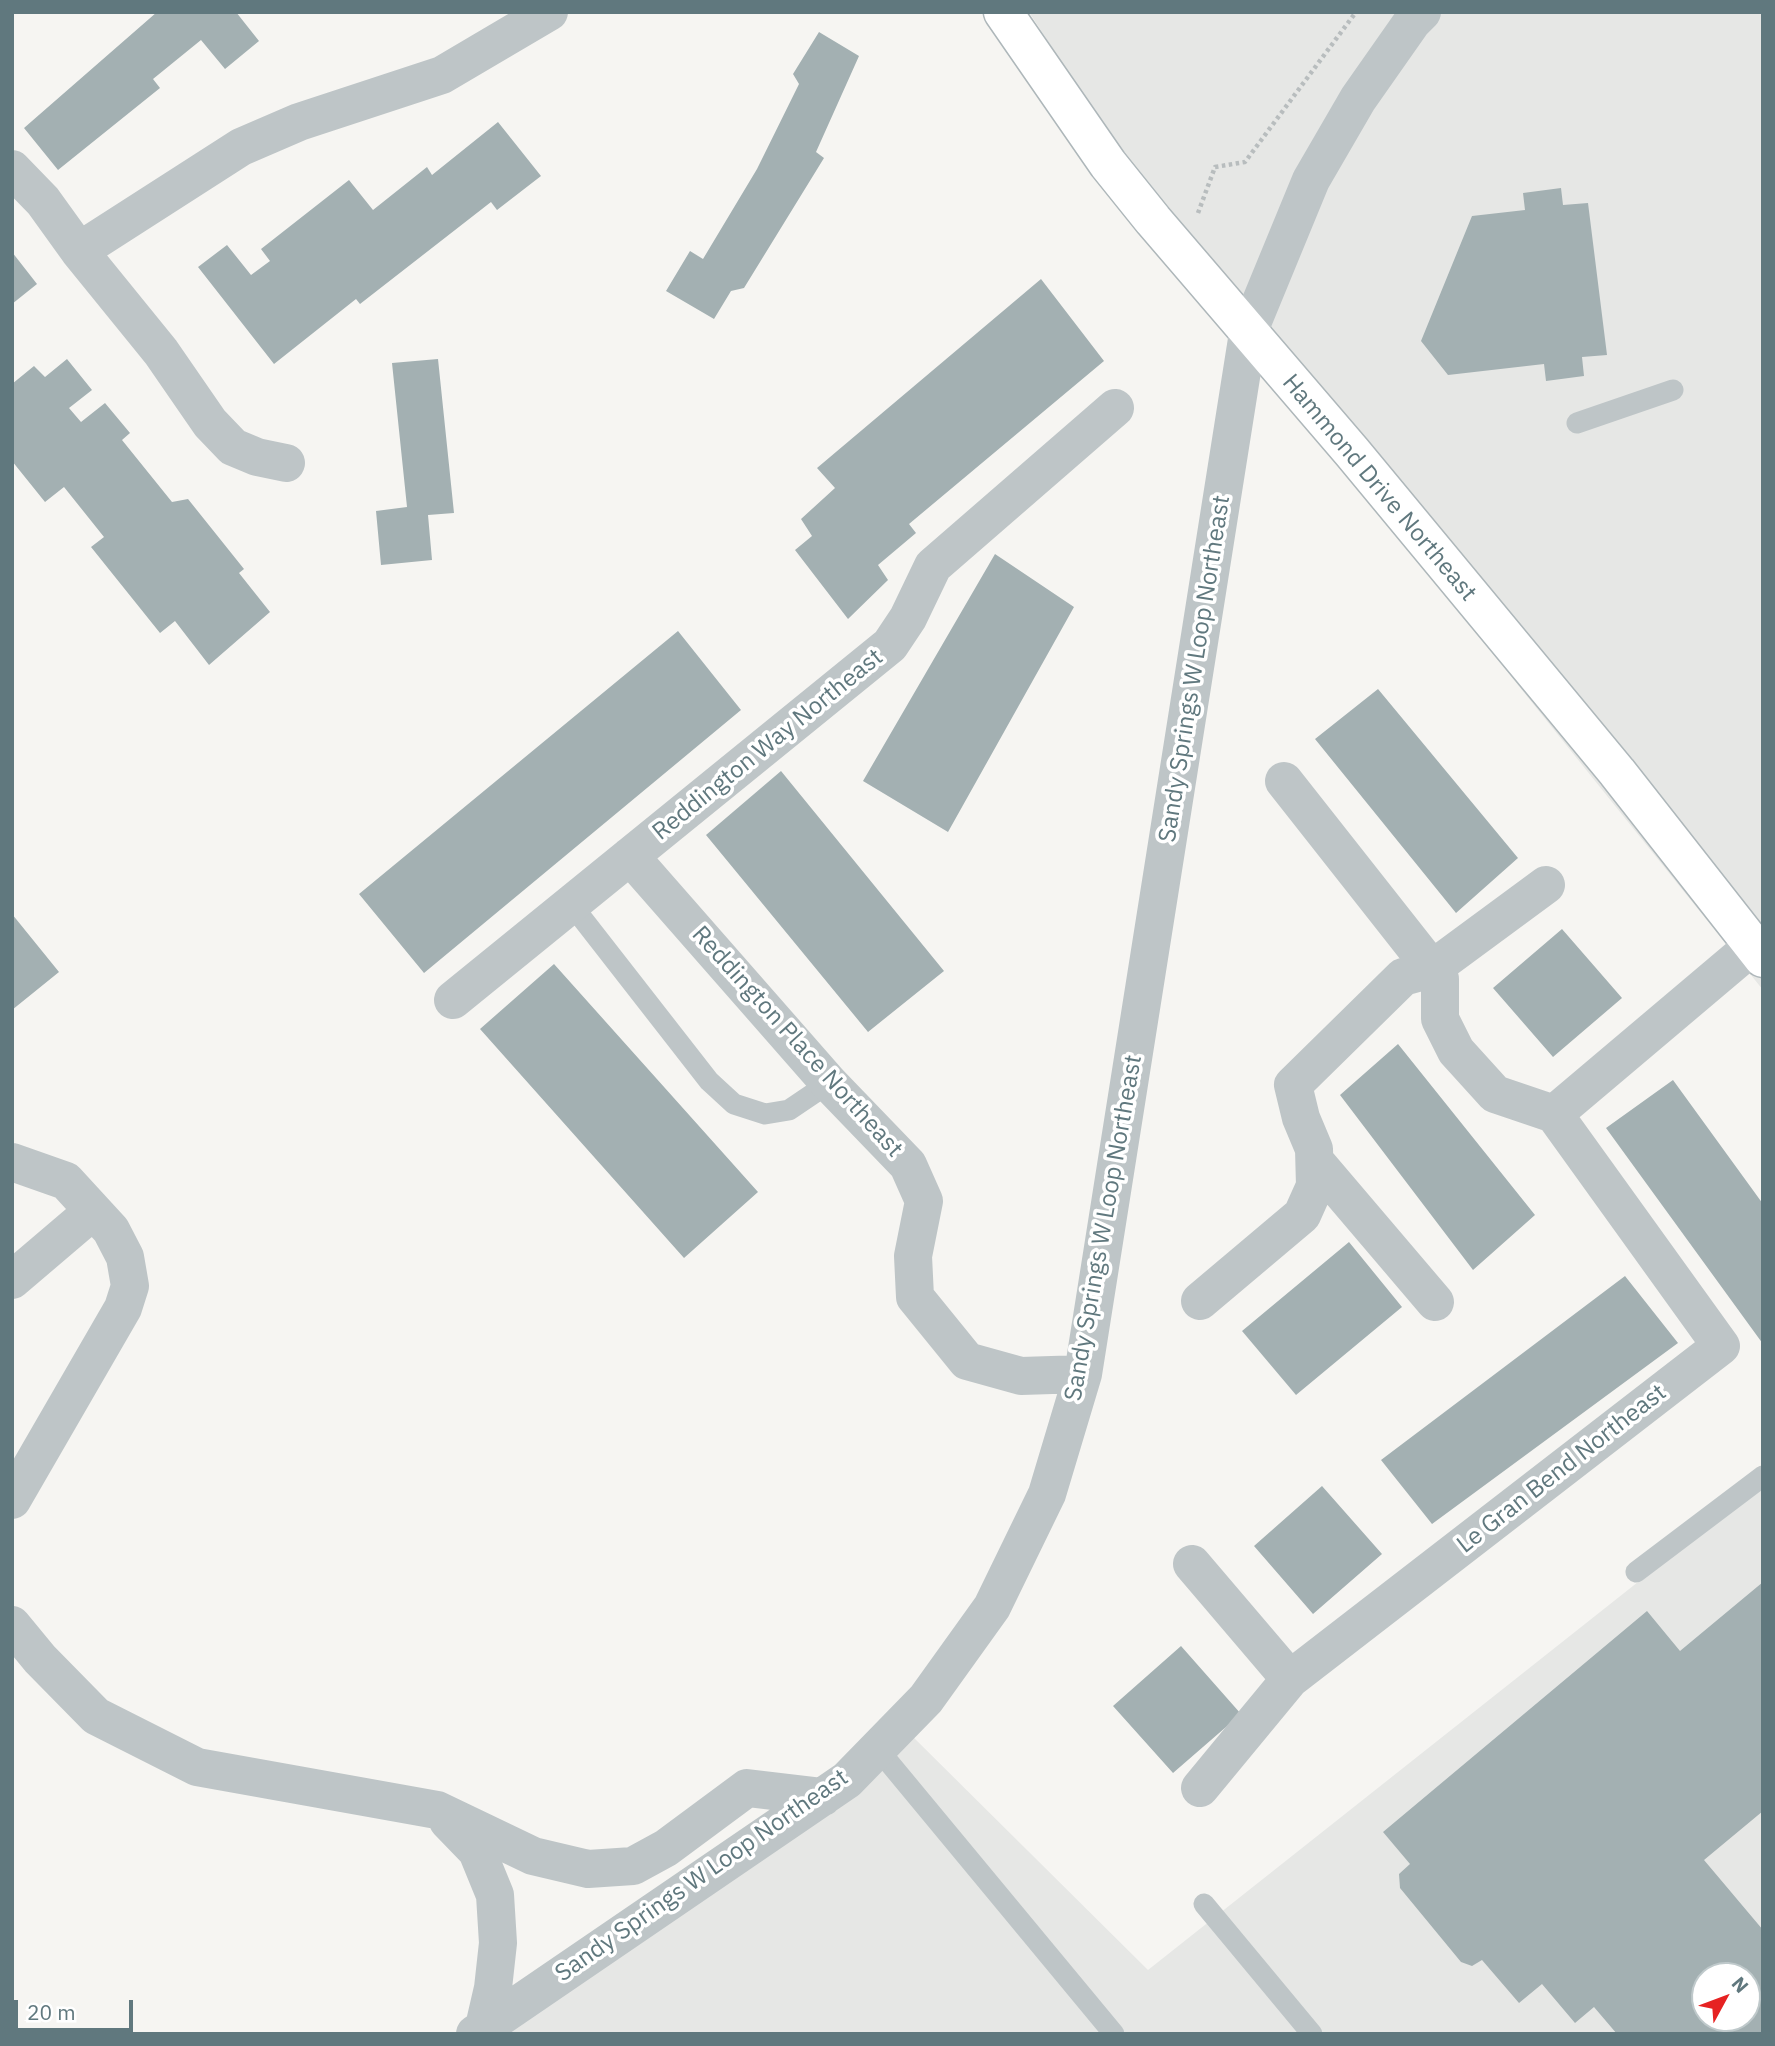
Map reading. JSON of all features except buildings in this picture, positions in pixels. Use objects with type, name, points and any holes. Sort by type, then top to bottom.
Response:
[{"type":"street","points":[[79,251],[241,147],[299,122],[442,75],[549,12]]},
{"type":"street","name":"Hammond Drive Northeast","points":[[1003,12],[1108,164],[1248,333],[1352,452],[1760,945]]},
{"type":"street","name":"Sandy Springs W Loop Northeast","points":[[483,2032],[847,1780],[926,1699],[992,1607],[1047,1494],[1083,1374],[1248,333],[1311,180],[1358,99],[1412,22],[1422,12]]},
{"type":"street","points":[[12,169],[43,201],[79,251],[160,352],[210,423],[233,447],[257,457],[286,463]]},
{"type":"street","name":"Reddington Way Northeast","points":[[453,1000],[890,645],[908,618],[933,566],[1115,408]]},
{"type":"street","points":[[1284,781],[1440,979],[1440,1019],[1457,1051],[1495,1094],[1554,1115],[1760,945]]},
{"type":"street","name":"Reddington Place Northeast","points":[[631,856],[829,1083],[908,1165],[924,1201],[913,1255],[915,1297],[967,1361],[1021,1376],[1083,1374]]},
{"type":"street","points":[[1200,1301],[1302,1214],[1315,1186],[1314,1149],[1301,1118],[1293,1085],[1404,977],[1432,969],[1546,885]]},
{"type":"street","name":"Le Gran Bend Northeast","points":[[1200,1788],[1290,1679],[1721,1346],[1554,1115]]},
{"type":"street","points":[[1315,1161],[1435,1302]]},
{"type":"street","points":[[12,1162],[66,1181],[111,1230],[125,1257],[130,1286],[123,1308],[12,1500]]},
{"type":"street","points":[[12,1280],[93,1211]]},
{"type":"street","points":[[1192,1564],[1290,1679]]},
{"type":"street","points":[[12,1625],[40,1659],[96,1716],[197,1767],[437,1810],[533,1856],[587,1869],[633,1866],[666,1848],[747,1788],[823,1797]]},
{"type":"street","points":[[437,1810],[477,1851],[495,1895],[498,1943],[493,1988],[483,2032]]},
{"type":"lane","points":[[1577,423],[1673,390]]},
{"type":"lane","points":[[570,904],[709,1081],[734,1104],[765,1114],[789,1110],[829,1083]]},
{"type":"lane","points":[[1636,1572],[1763,1476]]},
{"type":"lane","points":[[877,1748],[1114,2034]]},
{"type":"lane","points":[[1205,1904],[1312,2034]]},
{"type":"path","points":[[1182,255],[1216,167],[1245,162],[1356,12]]},
{"type":"shaded area","points":[[1029,12],[1763,12],[1763,990],[1240,339]]},
{"type":"shaded area","points":[[1763,1483],[1763,2034],[473,2034],[906,1730],[1148,1970]]}]
